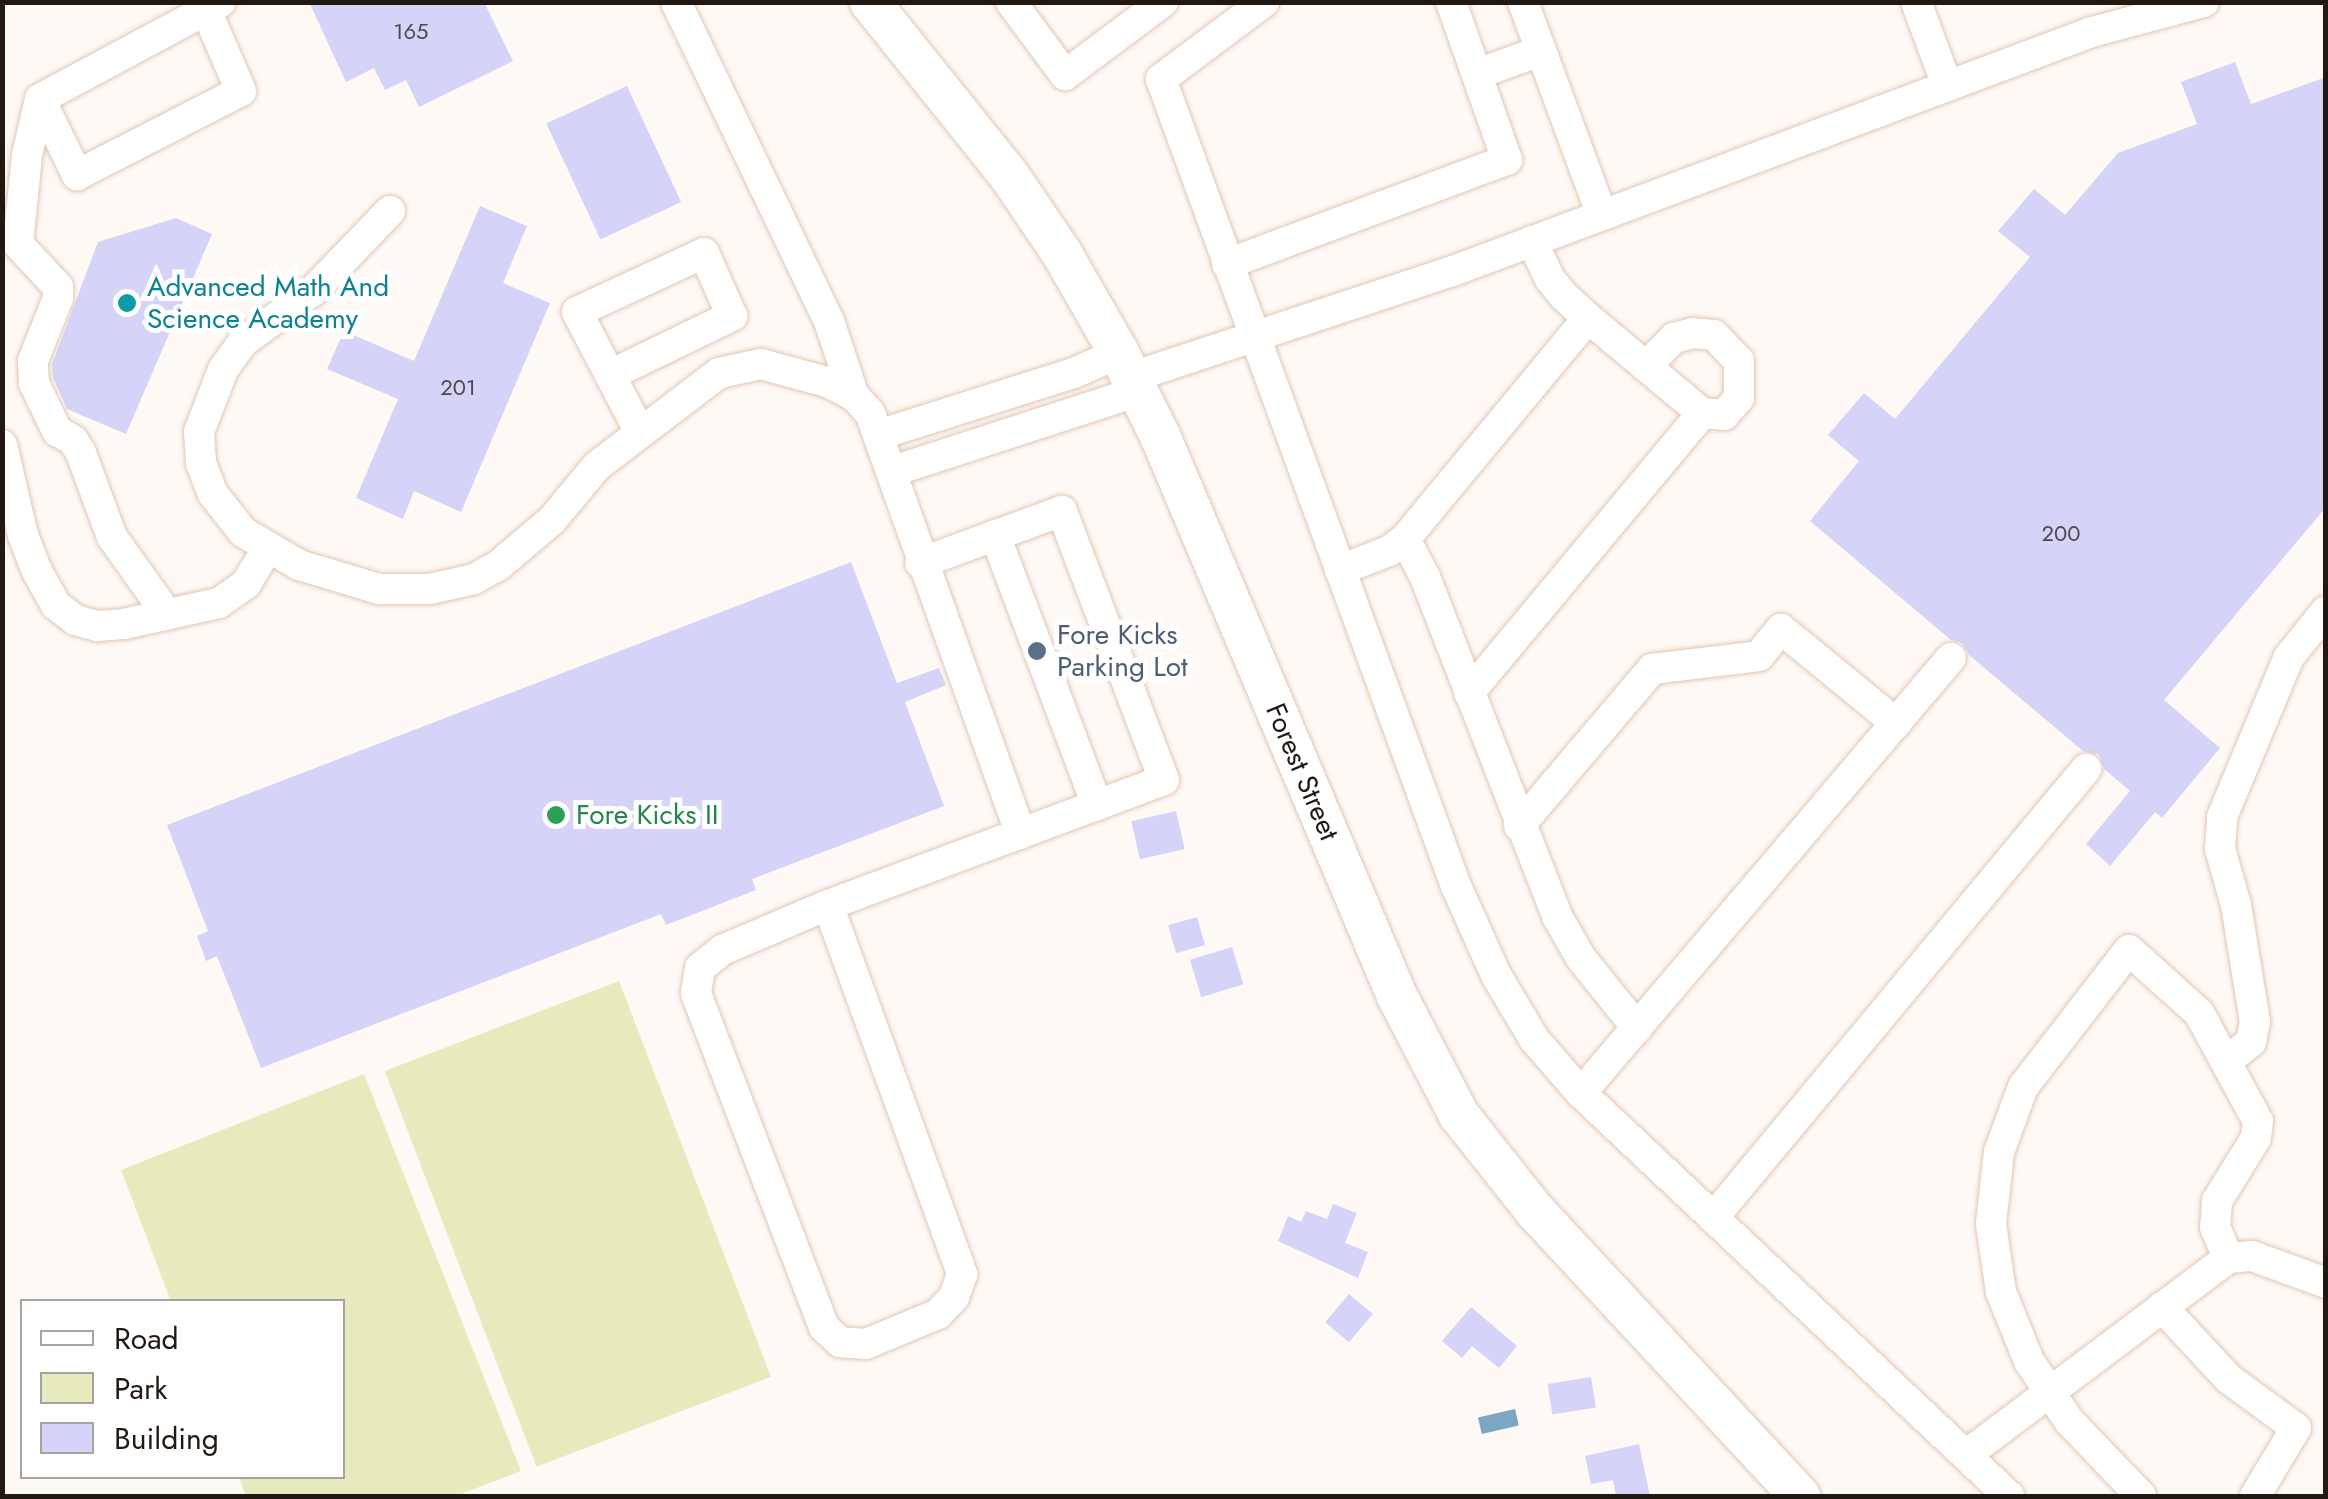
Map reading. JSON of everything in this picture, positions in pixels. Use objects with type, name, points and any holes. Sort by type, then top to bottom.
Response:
[{"type":"main road","name":"Forest Street","points":[[870,2],[1008,174],[1061,252],[1130,374],[1397,996],[1448,1097],[1522,1196],[1800,1496]]},
{"type":"lane","points":[[676,2],[829,322],[854,396]]},
{"type":"lane","points":[[1011,2],[1066,75],[1163,2]]},
{"type":"lane","points":[[1264,2],[1161,79],[1483,950],[1524,1023],[1582,1093],[2010,1496]]},
{"type":"lane","points":[[1227,264],[1507,160],[1451,2]]},
{"type":"lane","points":[[1523,2],[1601,212]]},
{"type":"lane","points":[[1916,2],[1947,85]]},
{"type":"lane","points":[[885,453],[1253,336],[1532,240],[2092,32],[2204,2]]},
{"type":"lane","points":[[40,99],[77,176],[240,91],[214,6],[40,99],[10,254],[58,287],[33,361],[34,383],[58,431],[73,440],[81,452],[112,538],[167,614]]},
{"type":"lane","points":[[1477,74],[1541,51]]},
{"type":"lane","points":[[390,211],[314,290],[244,342],[226,364],[199,432],[206,479],[243,532],[267,549],[334,579],[379,589],[430,589],[474,579],[499,566],[552,520],[598,466],[719,373],[757,364],[802,373],[854,396],[870,413],[920,563],[1020,834]]},
{"type":"lane","points":[[1532,240],[1556,288],[1588,318],[1702,413],[1724,414],[1740,398],[1741,367],[1726,344],[1707,334],[1681,335],[1664,345],[1646,366]]},
{"type":"lane","points":[[610,375],[732,316],[704,253],[577,312],[610,375],[640,432]]},
{"type":"lane","points":[[1340,570],[1405,540],[1588,318]]},
{"type":"lane","points":[[885,453],[1074,373],[1130,374]]},
{"type":"lane","points":[[1468,692],[1702,413]]},
{"type":"lane","points":[[2,444],[24,535],[56,605],[75,620],[97,626],[220,603],[246,584],[267,549]]},
{"type":"lane","points":[[828,905],[962,1274],[954,1297],[938,1314],[866,1344],[840,1342],[824,1328],[696,992],[700,968],[722,950],[828,905],[1164,780],[1062,510],[920,563]]},
{"type":"lane","points":[[995,535],[1097,805]]},
{"type":"lane","points":[[1405,540],[1425,577],[1519,826],[1565,932],[1636,1028]]},
{"type":"lane","points":[[2228,1060],[2250,1042],[2254,1022],[2236,905],[2220,849],[2222,817],[2289,657],[2326,611]]},
{"type":"lane","points":[[1519,826],[1652,669],[1759,656],[1781,629],[1896,723]]},
{"type":"lane","points":[[1582,1093],[1951,658]]},
{"type":"lane","points":[[1713,1218],[2086,769]]},
{"type":"lane","points":[[2140,1496],[2096,1452],[2048,1393],[2006,1309],[1992,1242],[1996,1171],[2009,1118],[2022,1087],[2130,950],[2192,1003],[2228,1060],[2259,1126],[2256,1138],[2217,1200],[2215,1226],[2228,1258]]},
{"type":"lane","points":[[1966,1454],[2228,1258],[2252,1256],[2326,1284]]},
{"type":"lane","points":[[2162,1307],[2229,1379],[2296,1428],[2254,1496]]},
{"type":"green space","points":[[619,981],[771,1377],[537,1467],[385,1071]]},
{"type":"green space","points":[[364,1074],[521,1471],[456,1496],[246,1496],[240,1479],[345,1479],[345,1299],[170,1299],[121,1170]]},
{"type":"water","points":[[1515,1409],[1519,1426],[1482,1434],[1478,1418]]},
{"type":"building","points":[[309,2],[484,2],[513,61],[419,107],[406,80],[385,90],[374,68],[346,82]]},
{"type":"building","points":[[2235,62],[2251,104],[2326,77],[2326,507],[2164,700],[2220,748],[2162,818],[2155,812],[2110,866],[2086,844],[2130,791],[2104,769],[2099,755],[2083,751],[1969,655],[1962,643],[1951,640],[1810,521],[1859,461],[1828,435],[1864,393],[1895,419],[2030,257],[1998,231],[2034,189],[2065,215],[2118,153],[2197,124],[2181,82]]},
{"type":"building","points":[[627,86],[681,202],[600,240],[546,124]]},
{"type":"building","points":[[480,206],[527,226],[503,283],[550,303],[461,512],[414,491],[403,519],[356,498],[398,399],[327,369],[344,331],[414,361]]},
{"type":"building","name":"Advanced Math And Science Academy","points":[[176,218],[212,234],[126,434],[67,409],[53,378],[52,364],[98,242]]},
{"type":"building","name":"Fore Kicks II","points":[[851,562],[897,683],[939,668],[946,685],[905,702],[944,806],[752,879],[756,890],[666,925],[661,914],[261,1068],[217,956],[206,961],[197,936],[208,931],[167,825]]},
{"type":"building","points":[[1176,811],[1185,849],[1140,859],[1131,821]]},
{"type":"building","points":[[1197,917],[1205,945],[1176,953],[1168,925]]},
{"type":"building","points":[[1232,947],[1243,984],[1201,997],[1190,960]]},
{"type":"building","points":[[1333,1204],[1357,1213],[1345,1243],[1368,1252],[1358,1278],[1278,1241],[1288,1216],[1301,1222],[1306,1211],[1327,1219]]},
{"type":"building","points":[[1349,1294],[1373,1314],[1349,1342],[1325,1322]]},
{"type":"building","points":[[1471,1307],[1517,1346],[1499,1368],[1472,1346],[1462,1358],[1442,1341]]},
{"type":"building","points":[[1591,1377],[1596,1408],[1552,1415],[1548,1384]]},
{"type":"building","points":[[1639,1444],[1650,1496],[1616,1496],[1613,1480],[1591,1484],[1585,1456]]},
{"type":"place","name":"Advanced Math And Science Academy","points":[[127,303]]},
{"type":"place","name":"Fore Kicks Parking Lot","points":[[1037,651]]},
{"type":"place","name":"Fore Kicks II","points":[[556,815]]}]
